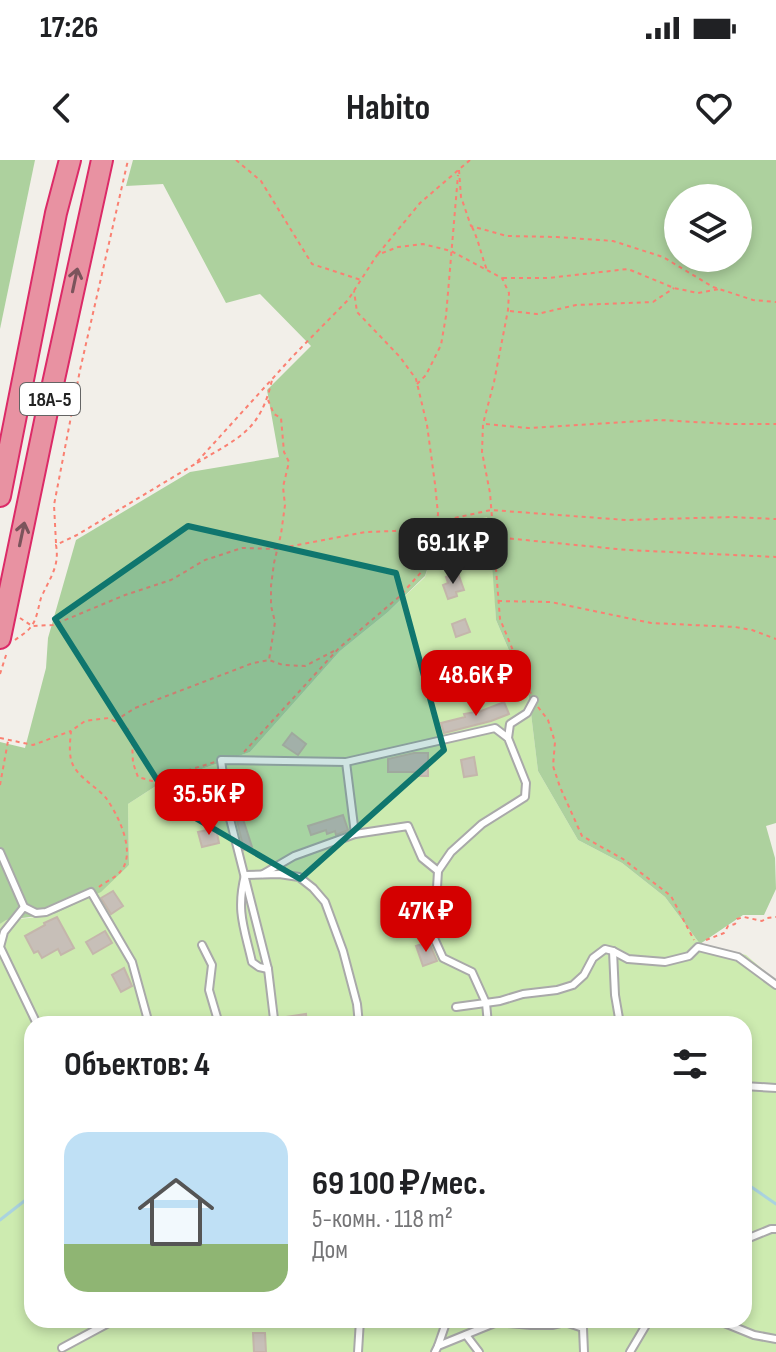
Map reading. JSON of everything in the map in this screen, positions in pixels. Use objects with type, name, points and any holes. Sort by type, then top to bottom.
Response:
[{"type":"highway","name":"18А-5","points":[[0,496],[56,213],[70,160]]},
{"type":"highway","name":"18А-5","points":[[7,643],[6,608],[102,160]]},
{"type":"lane","points":[[487,1016],[486,1003],[472,972],[443,958],[434,938],[438,871],[451,852],[482,824],[525,797],[526,783],[508,738],[510,724],[527,713],[534,700]]},
{"type":"lane","points":[[274,1016],[268,969],[228,811],[221,760],[346,762],[495,728],[508,738]]},
{"type":"lane","points":[[346,762],[355,834]]},
{"type":"lane","points":[[260,875],[294,856],[355,834],[408,826],[422,858],[438,871]]},
{"type":"lane","points":[[0,852],[24,907],[36,913],[46,912],[91,892],[132,962],[147,1016]]},
{"type":"lane","points":[[245,875],[299,877],[325,902],[343,951],[358,1016]]},
{"type":"lane","points":[[245,875],[240,911],[252,962],[268,969]]},
{"type":"lane","points":[[24,907],[4,932],[0,947],[33,1016]]},
{"type":"lane","points":[[202,945],[212,965],[209,990],[217,1016]]},
{"type":"lane","points":[[456,1007],[573,985],[584,975],[593,958],[605,949],[628,959],[665,962],[689,956],[698,947],[738,957],[776,985]]},
{"type":"lane","points":[[613,951],[619,1016]]},
{"type":"lane","points":[[752,1086],[776,1088]]},
{"type":"lane","points":[[752,1237],[776,1229]]},
{"type":"lane","points":[[62,1348],[99,1328]]},
{"type":"lane","points":[[358,1352],[360,1328]]},
{"type":"lane","points":[[436,1349],[444,1328]]},
{"type":"lane","points":[[436,1349],[484,1328]]},
{"type":"lane","points":[[583,1328],[584,1352]]},
{"type":"lane","points":[[630,1352],[644,1328]]},
{"type":"lane","points":[[737,1328],[776,1339]]},
{"type":"lane","points":[[466,1335],[479,1352]]},
{"type":"path","points":[[32,626],[58,560],[54,505],[80,370],[128,160]]},
{"type":"path","points":[[236,160],[261,181],[312,264],[361,280]]},
{"type":"path","points":[[195,464],[348,300],[377,255],[420,203],[470,160]]},
{"type":"path","points":[[459,170],[461,197],[480,241],[487,270]]},
{"type":"path","points":[[417,384],[426,375],[441,345],[459,170]]},
{"type":"path","points":[[471,226],[507,236],[613,241],[663,257],[713,287],[753,300],[776,302]]},
{"type":"path","points":[[377,255],[398,247],[423,244],[451,251],[502,278],[548,278],[628,269],[674,288],[698,293],[721,289]]},
{"type":"path","points":[[502,278],[509,293],[508,310],[483,424],[482,452],[491,510],[500,619],[534,700],[552,731],[555,742],[553,766],[560,787],[582,836],[623,859],[671,896],[698,947],[709,938],[724,933],[737,919],[744,917],[762,921],[776,917]]},
{"type":"path","points":[[508,310],[537,314],[576,305],[653,302],[674,288]]},
{"type":"path","points":[[245,751],[339,648],[400,596],[423,570],[435,538],[438,514],[427,425],[416,379],[400,357],[357,312],[354,291]]},
{"type":"path","points":[[56,545],[247,432],[268,400],[273,379]]},
{"type":"path","points":[[268,400],[274,414],[281,418],[283,444],[289,462],[283,487],[285,505],[281,534],[271,586],[275,622],[269,660]]},
{"type":"path","points":[[483,424],[528,428],[659,420],[776,424]]},
{"type":"path","points":[[0,674],[7,643],[32,626],[53,625],[171,580],[205,560],[242,548],[276,549],[365,532],[395,531],[491,510],[626,520],[776,519]]},
{"type":"path","points":[[493,537],[627,550],[776,557]]},
{"type":"path","points":[[498,601],[551,602],[651,623],[735,627],[776,639]]},
{"type":"path","points":[[6,608],[32,626]]},
{"type":"path","points":[[115,721],[135,708],[253,663],[269,660],[283,665],[305,666],[339,648]]},
{"type":"path","points":[[0,738],[33,745],[71,731],[85,721],[109,718],[128,729],[138,777],[152,781],[221,760]]},
{"type":"path","points":[[71,731],[73,766],[105,797],[118,821],[128,858],[120,873],[91,892]]},
{"type":"path","points":[[0,785],[8,740]]},
{"type":"highlighted area","points":[[188,526],[396,573],[444,750],[300,879],[173,805],[55,619]]},
{"type":"green space","points":[[0,160],[35,160],[0,329]]},
{"type":"green space","points":[[133,160],[776,160],[776,823],[766,826],[775,858],[776,889],[764,915],[743,915],[700,944],[665,897],[622,863],[578,840],[538,771],[529,697],[496,620],[487,517],[441,527],[425,576],[388,612],[340,651],[250,752],[159,784],[128,804],[129,865],[101,892],[54,914],[6,920],[0,924],[0,742],[25,748],[46,668],[48,638],[76,540],[190,472],[279,457],[267,390],[311,346],[260,294],[226,303],[163,184],[126,186]]},
{"type":"green space","points":[[487,516],[496,620],[529,697],[538,771],[578,840],[622,863],[665,897],[700,944],[746,955],[776,981],[776,1352],[0,1352],[0,924],[5,920],[54,914],[129,865],[128,804],[159,784],[250,752],[340,651],[425,577],[441,527]]},
{"type":"building","points":[[458,573],[464,590],[448,599],[443,585],[448,583],[446,577]]},
{"type":"building","points":[[465,619],[470,632],[456,637],[452,624]]},
{"type":"building","points":[[504,702],[509,714],[444,733],[441,723]]},
{"type":"building","points":[[292,733],[306,744],[298,755],[283,745]]},
{"type":"building","points":[[428,753],[428,776],[418,776],[418,772],[388,772],[388,759]]},
{"type":"building","points":[[474,757],[477,775],[464,777],[461,760]]},
{"type":"building","points":[[183,787],[191,815],[182,819],[174,790]]},
{"type":"building","points":[[343,815],[348,830],[336,835],[335,831],[327,834],[326,830],[311,835],[308,826]]},
{"type":"building","points":[[243,819],[252,847],[244,850],[237,821]]},
{"type":"building","points":[[216,828],[219,843],[202,847],[198,832]]},
{"type":"building","points":[[113,891],[123,906],[111,914],[101,898]]},
{"type":"building","points":[[57,917],[74,948],[61,955],[58,949],[42,958],[38,951],[34,953],[25,936]]},
{"type":"building","points":[[105,931],[112,943],[93,954],[86,942]]},
{"type":"building","points":[[429,942],[437,961],[423,966],[416,946]]},
{"type":"building","points":[[124,968],[132,986],[121,992],[112,975]]},
{"type":"building","points":[[253,1333],[265,1333],[266,1352],[254,1352]]},
{"type":"waterway","points":[[752,1187],[776,1204]]},
{"type":"waterway","points":[[0,1220],[24,1201]]}]
